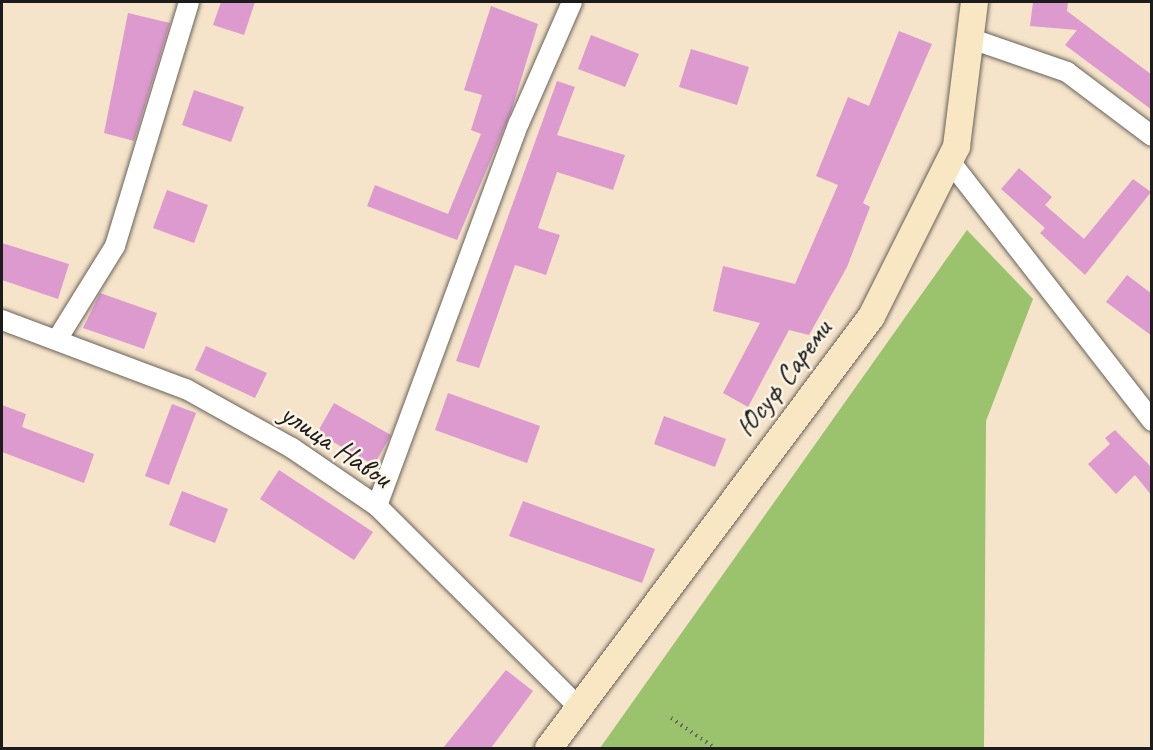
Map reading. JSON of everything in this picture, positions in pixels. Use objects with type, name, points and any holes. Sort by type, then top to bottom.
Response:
[{"type":"main road","name":"Юсуф Сареми","points":[[548,748],[871,316],[956,146],[974,2]]},
{"type":"street","points":[[58,338],[115,246],[189,2]]},
{"type":"street","points":[[377,506],[519,123],[572,2]]},
{"type":"street","points":[[969,38],[1067,72],[1152,136]]},
{"type":"street","points":[[949,160],[1152,421]]},
{"type":"street","name":"улица Навои","points":[[2,320],[58,338],[186,389],[292,448],[377,506],[579,706]]},
{"type":"path","points":[[671,718],[715,748]]},
{"type":"green space","points":[[967,230],[1033,299],[986,421],[984,748],[600,748]]},
{"type":"building","points":[[221,2],[255,2],[244,35],[213,25]]},
{"type":"building","points":[[1033,2],[1068,2],[1067,11],[1152,75],[1152,110],[1065,45],[1077,30],[1030,26]]},
{"type":"building","points":[[491,6],[538,24],[511,112],[457,240],[367,206],[375,185],[448,214],[481,134],[471,130],[482,95],[464,90]]},
{"type":"building","points":[[128,13],[170,23],[134,141],[104,133]]},
{"type":"building","points":[[899,31],[932,44],[863,203],[870,207],[847,267],[809,335],[789,330],[748,407],[723,393],[760,323],[713,311],[723,266],[795,284],[838,185],[816,176],[848,97],[869,106]]},
{"type":"building","points":[[591,35],[639,54],[625,87],[578,69]]},
{"type":"building","points":[[691,49],[749,67],[737,105],[679,87]]},
{"type":"building","points":[[557,81],[575,87],[557,135],[625,155],[613,190],[557,172],[538,228],[560,235],[546,275],[515,265],[479,368],[456,361]]},
{"type":"building","points":[[194,90],[244,107],[231,142],[182,125]]},
{"type":"building","points":[[1019,168],[1052,197],[1045,205],[1084,239],[1133,179],[1151,192],[1085,275],[1040,233],[1045,228],[1001,189]]},
{"type":"building","points":[[167,190],[208,205],[194,243],[153,228]]},
{"type":"building","points":[[2,243],[69,264],[58,299],[2,280]]},
{"type":"building","points":[[1127,275],[1152,294],[1152,336],[1106,302]]},
{"type":"building","points":[[100,293],[157,313],[144,349],[83,328]]},
{"type":"building","points":[[206,346],[267,373],[255,398],[195,370]]},
{"type":"building","points":[[448,393],[540,426],[527,463],[435,430]]},
{"type":"building","points":[[334,403],[391,435],[374,465],[317,433]]},
{"type":"building","points":[[172,404],[196,413],[169,485],[145,476]]},
{"type":"building","points":[[2,405],[26,414],[22,427],[94,454],[84,483],[2,452]]},
{"type":"building","points":[[664,416],[726,439],[715,467],[654,444]]},
{"type":"building","points":[[1115,430],[1152,468],[1152,496],[1135,475],[1116,494],[1088,464],[1110,444],[1105,438]]},
{"type":"building","points":[[279,470],[373,532],[354,560],[260,499]]},
{"type":"building","points":[[182,491],[228,509],[215,543],[169,525]]},
{"type":"building","points":[[523,501],[655,549],[642,583],[509,536]]},
{"type":"building","points":[[506,670],[533,691],[491,748],[443,748]]}]
